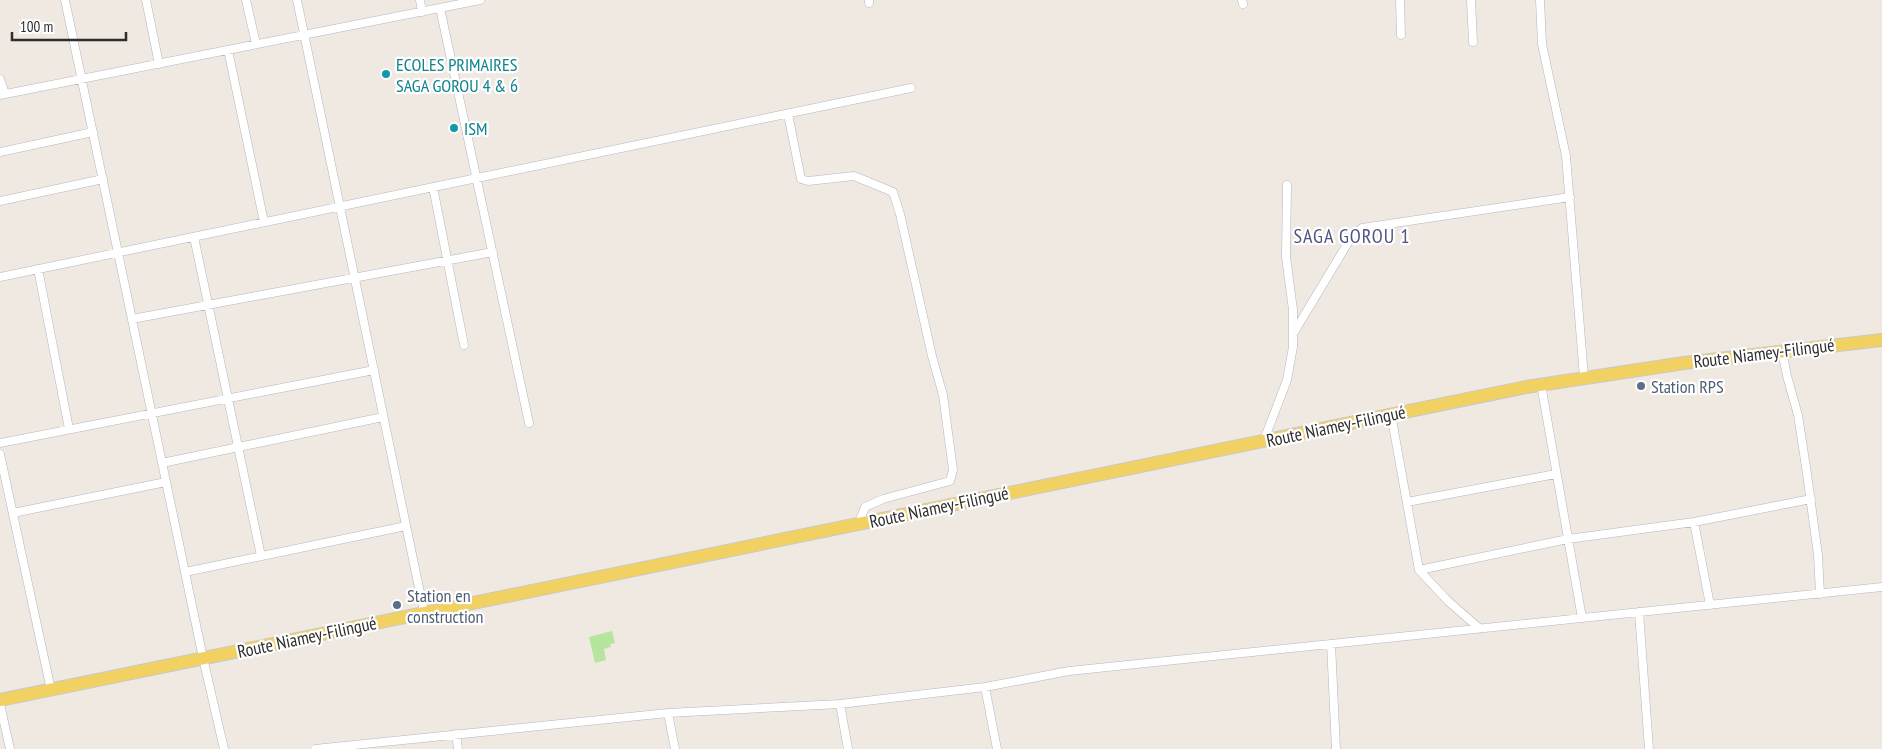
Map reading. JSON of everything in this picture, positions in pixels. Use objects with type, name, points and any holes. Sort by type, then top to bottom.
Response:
[{"type":"main road","name":"Route Niamey-Filingué","points":[[0,702],[424,612],[1541,384],[1584,376],[1882,340]]},
{"type":"street","points":[[65,0],[203,658],[224,749]]},
{"type":"street","points":[[146,0],[159,64]]},
{"type":"street","points":[[246,0],[256,44]]},
{"type":"street","points":[[297,0],[424,612]]},
{"type":"street","points":[[420,0],[422,12]]},
{"type":"street","points":[[0,79],[2,95],[480,0]]},
{"type":"street","points":[[1400,0],[1401,35]]},
{"type":"street","points":[[1471,0],[1473,42]]},
{"type":"street","points":[[1540,0],[1542,44],[1566,156],[1584,376]]},
{"type":"street","points":[[440,8],[529,423]]},
{"type":"street","points":[[228,50],[264,222]]},
{"type":"street","points":[[0,277],[911,88]]},
{"type":"street","points":[[788,114],[800,179],[808,181],[854,176],[893,192],[900,214],[932,356],[943,395],[953,470],[950,481],[884,499],[865,507],[859,523]]},
{"type":"street","points":[[0,152],[93,132]]},
{"type":"street","points":[[0,201],[103,179]]},
{"type":"street","points":[[1264,440],[1287,380],[1293,347],[1293,310],[1286,257],[1287,185]]},
{"type":"street","points":[[433,187],[464,345]]},
{"type":"street","points":[[1293,334],[1352,236],[1362,228],[1570,197]]},
{"type":"street","points":[[194,237],[261,556]]},
{"type":"street","points":[[132,319],[493,252]]},
{"type":"street","points":[[38,269],[69,430]]},
{"type":"street","points":[[1782,351],[1798,415],[1811,499],[1820,594]]},
{"type":"street","points":[[0,443],[374,370]]},
{"type":"street","points":[[1541,384],[1582,618]]},
{"type":"street","points":[[1391,414],[1419,570],[1448,601],[1480,629]]},
{"type":"street","points":[[162,463],[383,417]]},
{"type":"street","points":[[0,454],[51,690]]},
{"type":"street","points":[[1407,502],[1556,474]]},
{"type":"street","points":[[13,513],[166,482]]},
{"type":"street","points":[[1419,570],[1568,539],[1694,522],[1811,499]]},
{"type":"street","points":[[1694,522],[1710,605]]},
{"type":"street","points":[[185,572],[406,526]]},
{"type":"street","points":[[315,749],[668,712],[840,704],[985,687],[1069,671],[1882,587]]},
{"type":"street","points":[[1639,612],[1649,749]]},
{"type":"street","points":[[1331,644],[1336,749]]},
{"type":"street","points":[[985,687],[998,749]]},
{"type":"street","points":[[0,702],[10,749]]},
{"type":"street","points":[[840,704],[848,749]]},
{"type":"street","points":[[668,712],[675,749]]},
{"type":"street","points":[[456,734],[458,749]]},
{"type":"green space","points":[[612,631],[615,643],[610,644],[611,647],[604,649],[606,660],[595,663],[589,637]]},
{"type":"place","name":"ECOLES PRIMAIRES SAGA GOROU 4 & 6","points":[[386,74]]},
{"type":"place","name":"ISM","points":[[454,128]]},
{"type":"place","name":"Station RPS","points":[[1641,386]]},
{"type":"place","name":"Station en construction","points":[[397,605]]},
{"type":"district","name":"SAGA GOROU 1","points":[[1352,236]]}]
